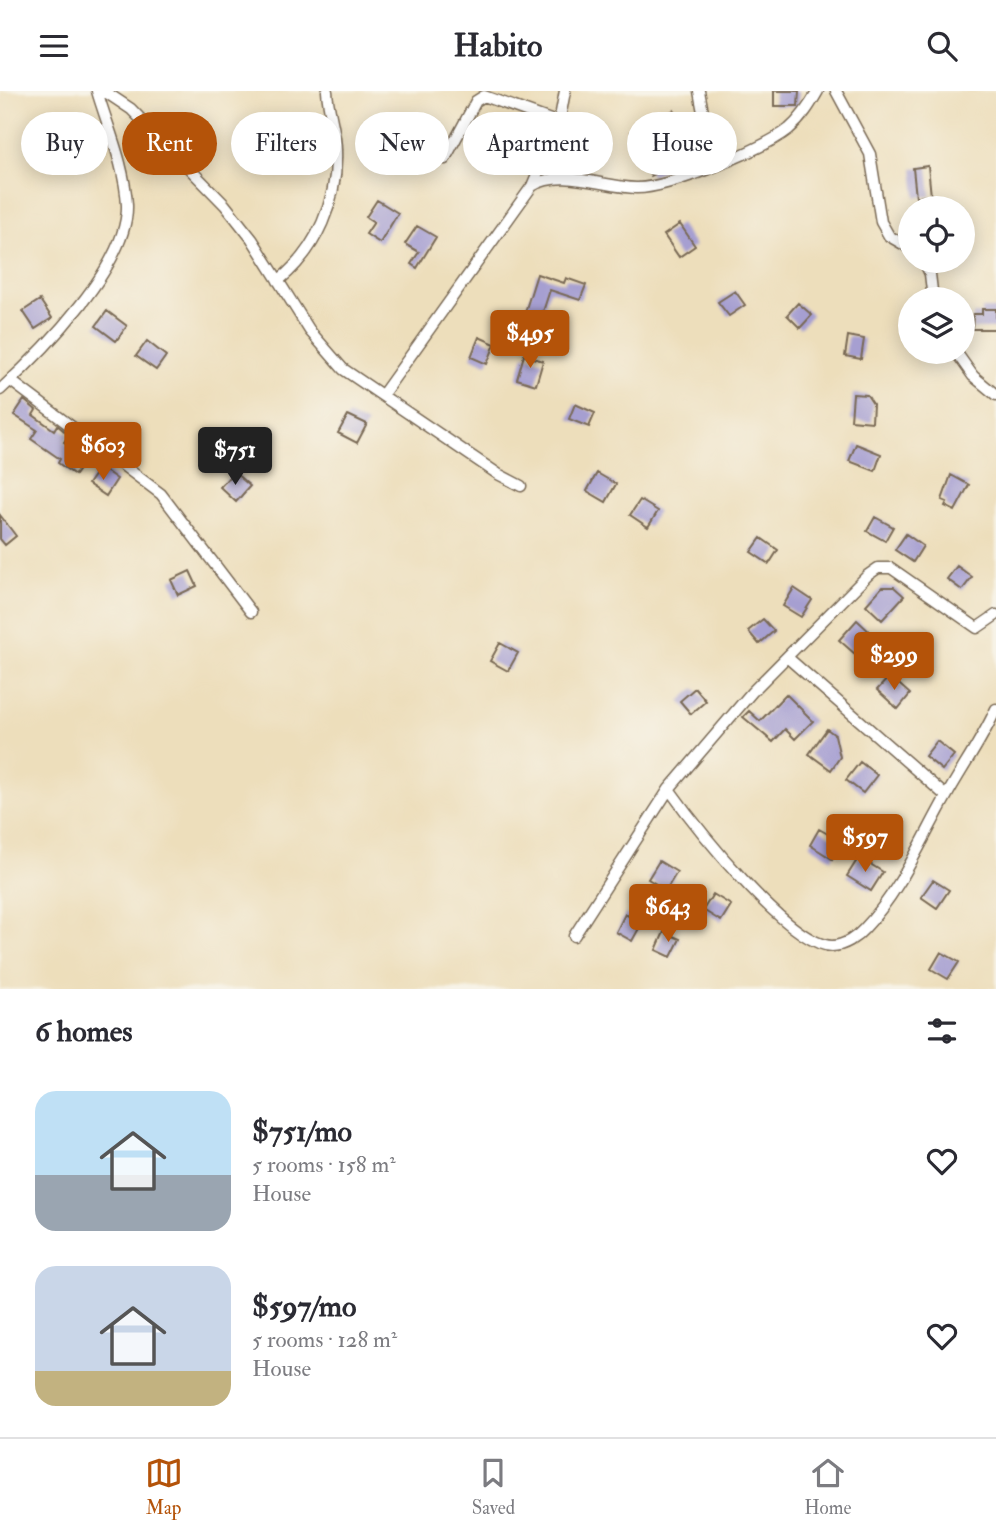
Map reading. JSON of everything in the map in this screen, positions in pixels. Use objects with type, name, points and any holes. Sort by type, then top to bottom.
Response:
[{"type":"street","points":[[0,390],[97,283],[123,239],[127,212],[121,167],[97,91]]},
{"type":"street","points":[[104,91],[131,109],[225,205],[252,239],[326,352],[343,369],[498,474],[521,486]]},
{"type":"street","points":[[278,281],[309,250],[326,211],[335,173],[336,151],[327,91]]},
{"type":"street","points":[[561,112],[565,91]]},
{"type":"street","points":[[699,91],[703,112]]},
{"type":"street","points":[[737,155],[780,136],[799,120],[818,91]]},
{"type":"street","points":[[836,91],[870,154],[881,222],[889,236],[898,241]]},
{"type":"street","points":[[470,112],[476,101],[485,96],[529,112]]},
{"type":"street","points":[[449,152],[463,125]]},
{"type":"street","points":[[383,394],[532,186],[537,175]]},
{"type":"street","points":[[532,186],[551,177],[639,188],[663,184],[687,175]]},
{"type":"street","points":[[964,364],[973,376],[996,395]]},
{"type":"street","points":[[10,381],[160,494],[251,613]]},
{"type":"street","points":[[573,936],[669,789],[728,718],[868,575],[878,568],[891,568],[977,628],[996,615]]},
{"type":"street","points":[[788,658],[946,796]]},
{"type":"street","points":[[669,789],[712,846],[743,881],[794,926],[814,940],[832,946],[848,942],[864,929],[905,873],[996,709]]},
{"type":"building","points":[[774,91],[799,91],[798,106],[774,106]]},
{"type":"building","points":[[928,166],[931,196],[916,196],[913,168]]},
{"type":"building","points":[[377,200],[398,213],[380,243],[366,234],[374,222],[366,217]]},
{"type":"building","points":[[680,224],[695,246],[679,257],[664,235]]},
{"type":"building","points":[[417,226],[436,237],[417,268],[411,264],[419,252],[405,244]]},
{"type":"building","points":[[537,274],[564,283],[566,278],[586,285],[580,300],[550,290],[536,333],[520,328]]},
{"type":"building","points":[[735,291],[745,305],[729,316],[718,302]]},
{"type":"building","points":[[40,300],[52,318],[35,329],[23,311]]},
{"type":"building","points":[[798,303],[812,315],[800,328],[787,315]]},
{"type":"building","points":[[982,309],[996,309],[996,329],[975,329],[975,314],[982,314]]},
{"type":"building","points":[[107,311],[127,326],[116,341],[96,326]]},
{"type":"building","points":[[848,336],[864,339],[861,359],[845,356]]},
{"type":"building","points":[[479,337],[495,344],[487,364],[471,357]]},
{"type":"building","points":[[147,341],[166,356],[156,370],[136,356]]},
{"type":"building","points":[[524,355],[543,361],[536,385],[517,379]]},
{"type":"building","points":[[853,394],[867,395],[873,404],[872,422],[851,420]]},
{"type":"building","points":[[24,400],[36,410],[33,415],[54,430],[57,425],[69,435],[64,442],[87,458],[75,475],[58,463],[60,459],[31,439],[37,430],[14,415]]},
{"type":"building","points":[[575,404],[595,413],[589,427],[569,419]]},
{"type":"building","points":[[348,415],[367,424],[357,443],[338,433]]},
{"type":"building","points":[[856,444],[881,454],[875,471],[849,461]]},
{"type":"building","points":[[100,467],[117,479],[106,496],[88,484]]},
{"type":"building","points":[[234,472],[250,486],[236,502],[220,487]]},
{"type":"building","points":[[597,473],[616,484],[606,502],[587,491]]},
{"type":"building","points":[[951,475],[969,485],[955,511],[945,506],[947,502],[942,500]]},
{"type":"building","points":[[640,500],[658,511],[648,527],[630,515]]},
{"type":"building","points":[[0,515],[16,536],[5,545],[0,539]]},
{"type":"building","points":[[875,517],[893,527],[885,541],[867,531]]},
{"type":"building","points":[[906,534],[923,546],[913,562],[895,550]]},
{"type":"building","points":[[761,538],[778,550],[769,564],[751,552]]},
{"type":"building","points":[[957,566],[972,577],[962,590],[947,579]]},
{"type":"building","points":[[190,571],[197,586],[178,595],[171,580]]},
{"type":"building","points":[[882,587],[894,587],[904,596],[882,620],[866,605]]},
{"type":"building","points":[[794,588],[812,600],[801,617],[783,606]]},
{"type":"building","points":[[763,619],[774,631],[759,644],[748,631]]},
{"type":"building","points":[[857,620],[872,634],[855,654],[839,640]]},
{"type":"building","points":[[500,643],[518,653],[508,671],[490,661]]},
{"type":"building","points":[[890,676],[910,694],[898,709],[877,690]]},
{"type":"building","points":[[695,688],[706,701],[691,714],[680,701]]},
{"type":"building","points":[[786,694],[813,721],[795,739],[785,729],[773,742],[743,717],[749,711],[760,721]]},
{"type":"building","points":[[827,729],[835,735],[840,757],[831,770],[809,754]]},
{"type":"building","points":[[937,741],[954,755],[942,770],[925,756]]},
{"type":"building","points":[[860,762],[877,775],[863,793],[846,780]]},
{"type":"building","points":[[819,829],[842,842],[832,859],[810,845]]},
{"type":"building","points":[[859,857],[883,872],[871,891],[847,876]]},
{"type":"building","points":[[659,861],[677,872],[666,890],[648,879]]},
{"type":"building","points":[[933,880],[949,890],[937,908],[921,897]]},
{"type":"building","points":[[713,894],[731,905],[721,921],[703,910]]},
{"type":"building","points":[[625,914],[642,923],[632,941],[616,932]]},
{"type":"building","points":[[664,932],[680,939],[671,957],[656,950]]},
{"type":"building","points":[[941,952],[959,962],[948,979],[931,969]]}]
